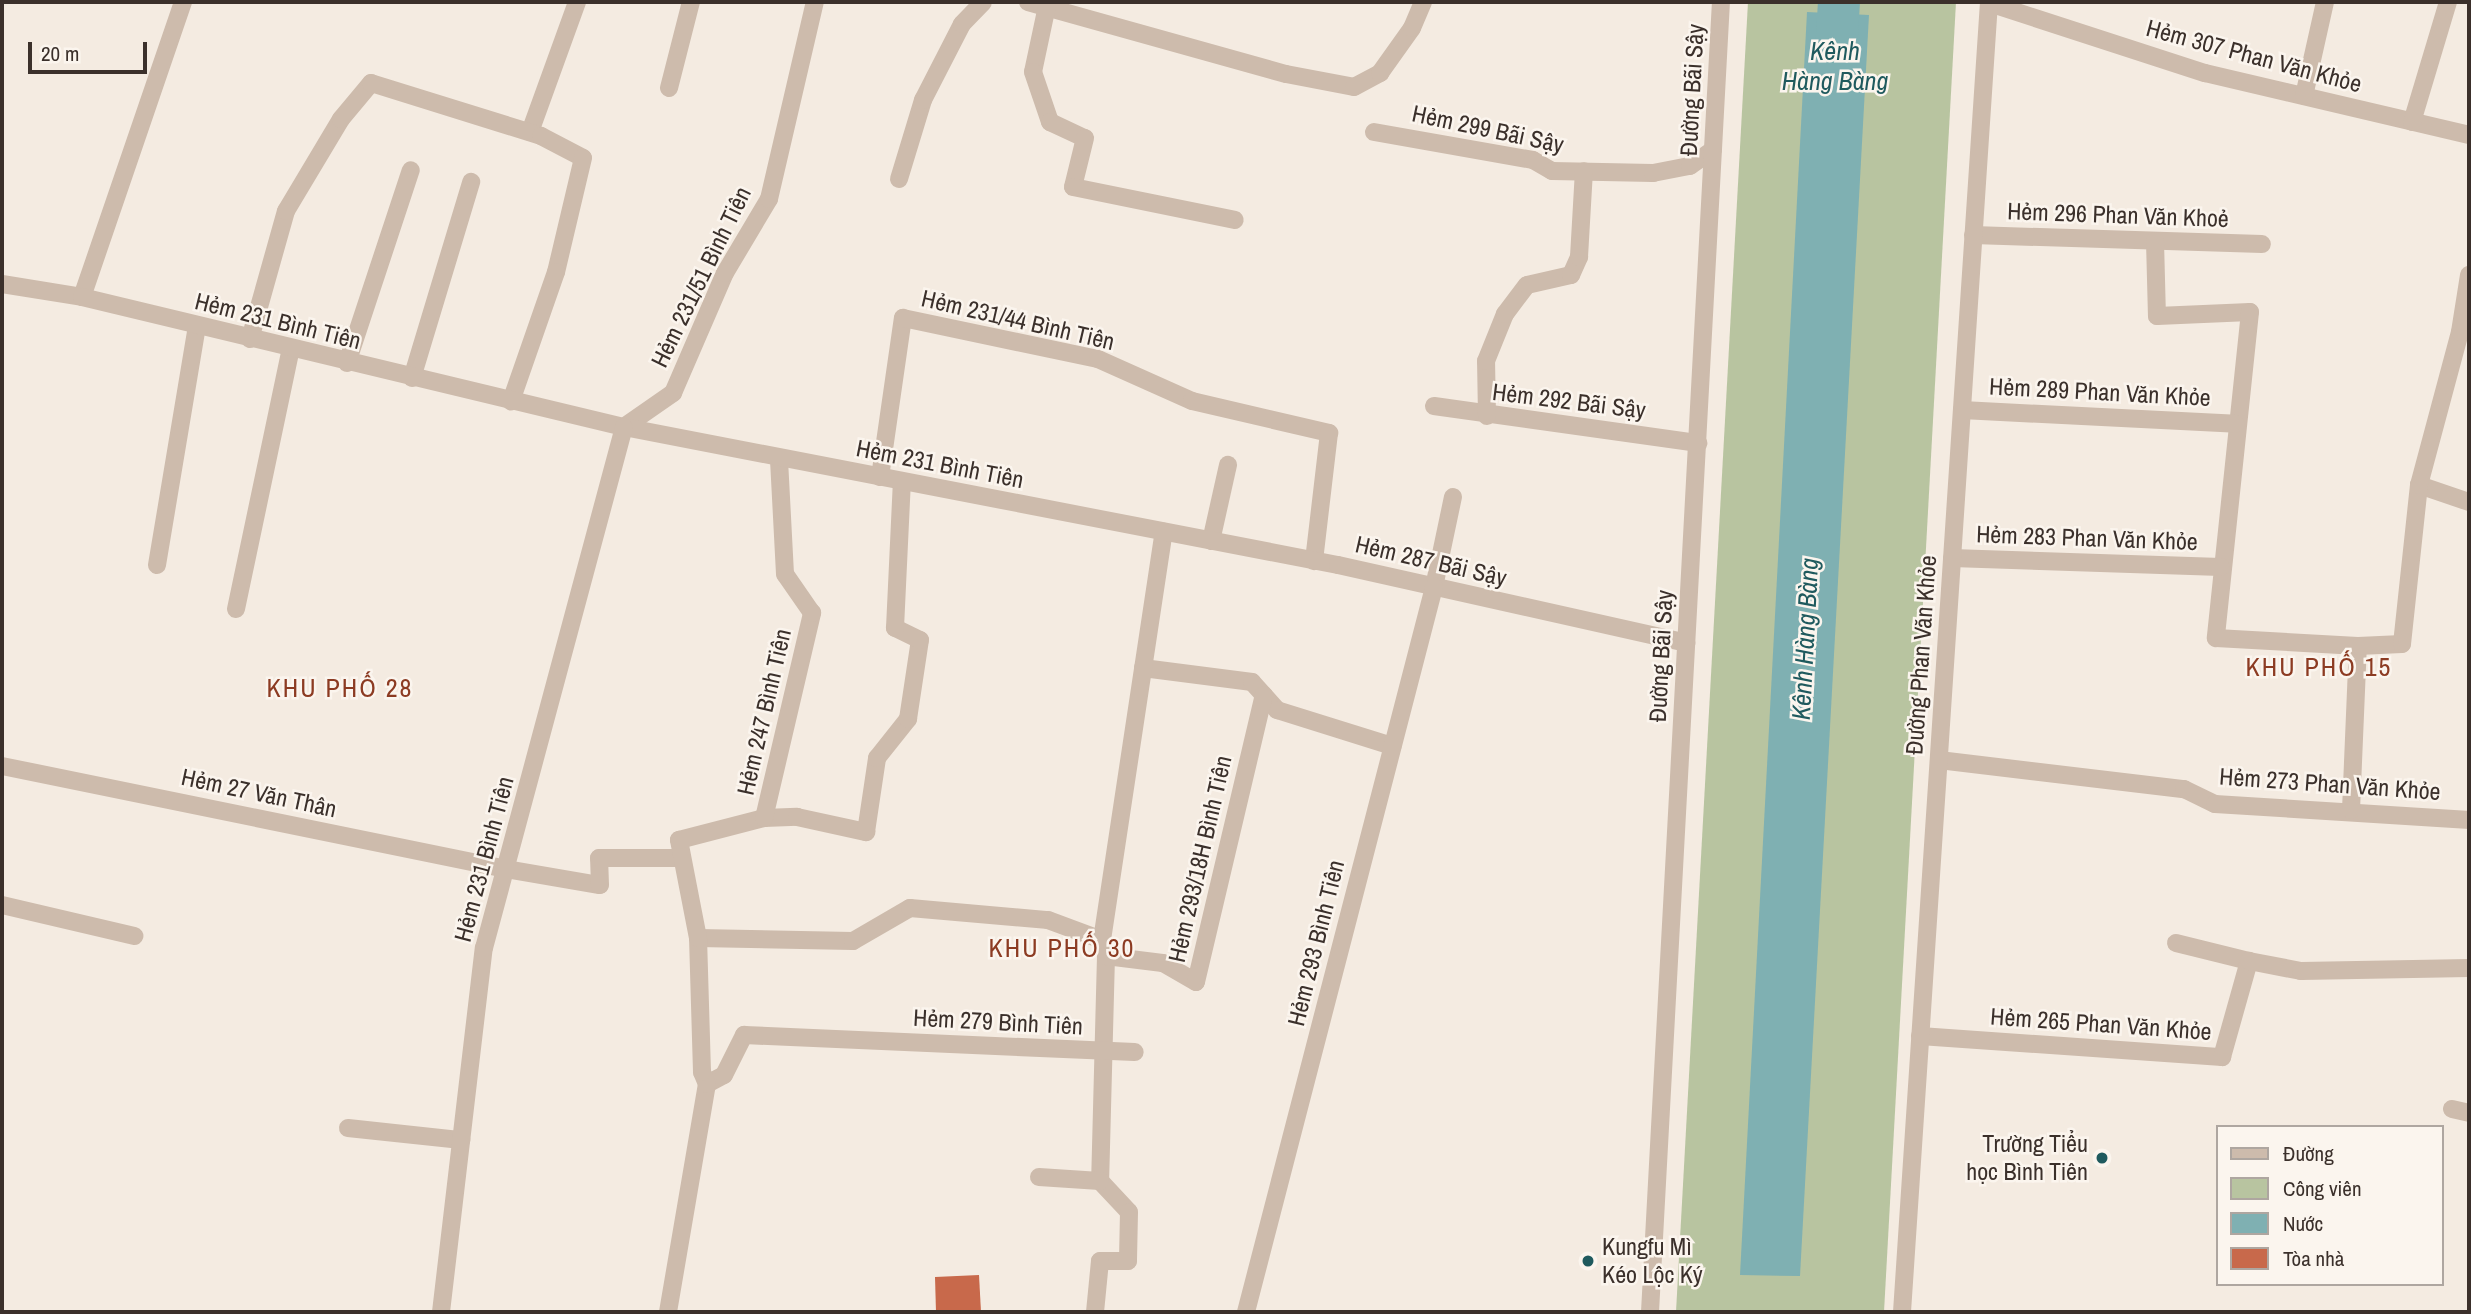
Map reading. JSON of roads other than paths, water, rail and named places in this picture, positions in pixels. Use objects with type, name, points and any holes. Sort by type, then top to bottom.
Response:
[{"type":"street","points":[[82,297],[183,2]]},
{"type":"street","points":[[530,132],[577,2]]},
{"type":"street","points":[[669,88],[691,2]]},
{"type":"street","name":"Hẻm 231/51 Bình Tiên","points":[[624,427],[673,393],[725,273],[769,199],[815,2]]},
{"type":"street","points":[[899,179],[907,141],[928,89],[962,24],[984,2]]},
{"type":"street","points":[[1028,2],[1286,74],[1354,87],[1380,73],[1412,28],[1423,2]]},
{"type":"street","name":"Đường Bãi Sậy","points":[[1650,1312],[1721,2]]},
{"type":"street","points":[[2304,96],[2325,2]]},
{"type":"street","points":[[2412,122],[2448,2]]},
{"type":"street","name":"Hẻm 307 Phan Văn Khỏe","points":[[1989,3],[2205,73],[2469,135]]},
{"type":"street","name":"Đường Phan Văn Khỏe","points":[[1902,1312],[1989,3]]},
{"type":"street","points":[[1047,6],[1033,72],[1050,122],[1084,138],[1073,187],[1235,220]]},
{"type":"street","points":[[250,339],[286,211],[341,119],[371,83],[530,132],[583,158],[556,272],[511,401]]},
{"type":"street","name":"Hẻm 299 Bãi Sậy","points":[[1374,132],[1533,160],[1552,171],[1653,173],[1690,166],[1713,150]]},
{"type":"street","points":[[347,363],[411,170]]},
{"type":"street","points":[[1487,416],[1486,361],[1504,314],[1528,285],[1571,275],[1579,257],[1584,171]]},
{"type":"street","points":[[412,378],[471,182]]},
{"type":"street","name":"Hẻm 296 Phan Văn Khoẻ","points":[[1973,235],[2262,244]]},
{"type":"street","name":"Hẻm 283 Phan Văn Khỏe","points":[[2155,241],[2157,316],[2250,312],[2221,567],[2216,638],[2358,646]]},
{"type":"street","points":[[2351,810],[2358,646],[2402,644],[2419,485],[2465,333],[2469,275]]},
{"type":"street","name":"Hẻm 231 Bình Tiên","points":[[2,284],[82,297],[347,363],[624,427],[1164,532]]},
{"type":"street","name":"Hẻm 231/44 Bình Tiên","points":[[880,477],[903,318],[1098,359],[1192,401],[1329,433],[1314,561]]},
{"type":"street","points":[[157,565],[198,326]]},
{"type":"street","points":[[236,609],[291,349]]},
{"type":"street","name":"Hẻm 292 Bãi Sậy","points":[[1434,406],[1487,416],[1698,443]]},
{"type":"street","name":"Hẻm 289 Phan Văn Khỏe","points":[[1962,410],[2236,424]]},
{"type":"street","name":"Hẻm 231 Bình Tiên","points":[[441,1312],[484,948],[624,427]]},
{"type":"street","name":"Hẻm 247 Bình Tiên","points":[[680,858],[679,840],[764,818],[812,613],[785,574],[779,458]]},
{"type":"street","points":[[1210,541],[1228,465]]},
{"type":"street","points":[[764,818],[797,817],[866,832],[877,758],[908,719],[920,640],[895,628],[902,482]]},
{"type":"street","points":[[2419,485],[2469,502]]},
{"type":"street","name":"Hẻm 293 Bình Tiên","points":[[1246,1312],[1434,587],[1453,497]]},
{"type":"street","name":"Hẻm 287 Bãi Sậy","points":[[1164,532],[1314,561],[1686,643]]},
{"type":"street","name":"Hẻm 279 Bình Tiên","points":[[1100,1181],[1104,948],[1164,532]]},
{"type":"street","name":"Hẻm 283 Phan Văn Khỏe","points":[[1952,558],[2221,567]]},
{"type":"street","points":[[1143,668],[1252,682],[1277,710],[1392,746]]},
{"type":"street","name":"Hẻm 293/18H Bình Tiên","points":[[1104,948],[1163,963],[1196,982],[1264,695]]},
{"type":"street","name":"Hẻm 273 Phan Văn Khỏe","points":[[1939,760],[2184,789],[2215,804],[2351,810],[2469,820]]},
{"type":"street","name":"Hẻm 27 Văn Thân","points":[[2,766],[506,869],[600,885],[599,858],[680,858]]},
{"type":"street","points":[[668,1312],[707,1084],[702,1072],[698,938],[680,858]]},
{"type":"street","points":[[2,905],[134,936]]},
{"type":"street","points":[[698,938],[853,941],[910,908],[1048,920],[1104,948]]},
{"type":"street","points":[[2176,943],[2301,971],[2469,968]]},
{"type":"street","name":"Hẻm 265 Phan Văn Khỏe","points":[[1920,1036],[2222,1057],[2249,961]]},
{"type":"street","name":"Hẻm 279 Bình Tiên","points":[[707,1084],[724,1075],[744,1035],[1135,1052]]},
{"type":"street","points":[[348,1128],[461,1140]]},
{"type":"street","points":[[1038,1177],[1100,1181],[1129,1212],[1128,1261],[1100,1261],[1095,1312]]},
{"type":"water","name":"Kênh Hàng Bàng","points":[[1807,12],[1869,15],[1800,1276],[1740,1275]]},
{"type":"waterway","name":"Kênh Hàng Bàng","points":[[1835,69],[1839,2]]},
{"type":"place","name":"Trường Tiểu học Bình Tiên","points":[[2102,1158]]},
{"type":"place","name":"Kungfu Mì Kéo Lộc Ký","points":[[1588,1261]]},
{"type":"district","name":"KHU PHỐ 15","points":[[2319,667]]},
{"type":"district","name":"KHU PHỐ 28","points":[[340,688]]},
{"type":"district","name":"KHU PHỐ 30","points":[[1062,948]]}]
